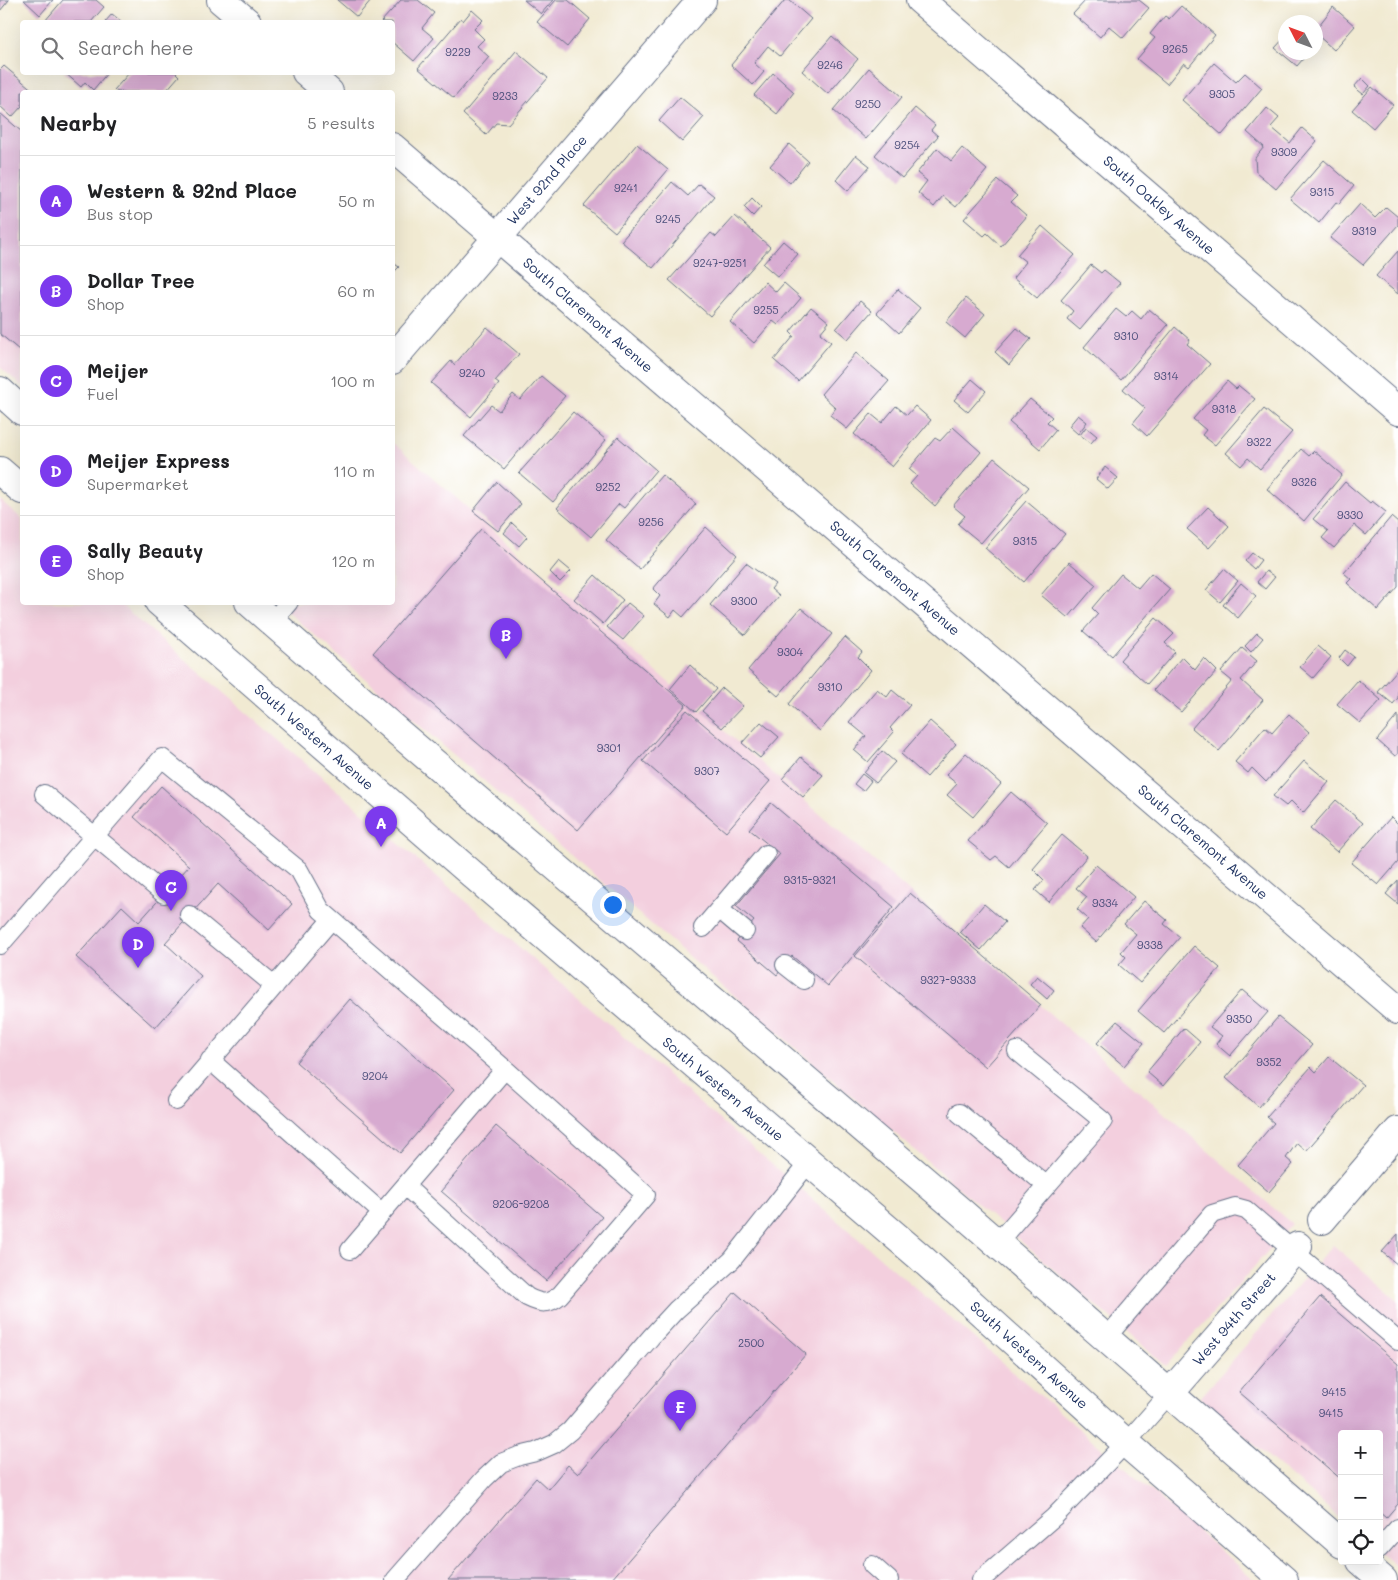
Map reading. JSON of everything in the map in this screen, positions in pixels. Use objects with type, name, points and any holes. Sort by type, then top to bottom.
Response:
[{"type":"main road","points":[[221,0],[246,20]]},
{"type":"main road","name":"West 92nd Place","points":[[395,357],[702,0]]},
{"type":"main road","name":"South Oakley Avenue","points":[[920,0],[1398,411]]},
{"type":"main road","points":[[309,75],[327,90]]},
{"type":"main road","name":"South Claremont Avenue","points":[[395,150],[1398,1010]]},
{"type":"main road","points":[[0,471],[20,488]]},
{"type":"main road","points":[[258,605],[280,612],[997,1244],[1338,1540]]},
{"type":"main road","name":"South Western Avenue","points":[[169,606],[487,887],[918,1256],[1284,1580]]},
{"type":"main road","points":[[1322,1220],[1398,1131]]},
{"type":"main road","name":"West 94th Street","points":[[1170,1393],[1296,1248]]},
{"type":"lane","points":[[0,945],[162,758],[298,870],[321,910],[646,1195],[560,1295],[551,1302],[539,1303],[527,1297],[405,1186]]},
{"type":"lane","points":[[44,794],[164,894]]},
{"type":"lane","points":[[703,928],[766,854]]},
{"type":"lane","points":[[719,909],[745,931]]},
{"type":"lane","points":[[189,915],[275,986]]},
{"type":"lane","points":[[176,1101],[332,920]]},
{"type":"lane","points":[[785,964],[804,980]]},
{"type":"lane","points":[[997,1244],[1103,1121],[1017,1051]]},
{"type":"lane","points":[[210,1060],[382,1213]]},
{"type":"lane","points":[[350,1250],[504,1069]]},
{"type":"lane","points":[[959,1113],[1047,1186]]},
{"type":"lane","points":[[395,1580],[484,1479],[502,1463],[554,1444],[570,1431],[657,1330],[676,1310],[732,1260],[809,1162]]},
{"type":"lane","points":[[1106,1338],[1212,1214],[1235,1206],[1246,1210],[1296,1248],[1398,1341]]},
{"type":"lane","points":[[981,1580],[1054,1517],[1170,1393]]},
{"type":"lane","points":[[1383,1548],[1398,1528]]},
{"type":"lane","points":[[872,1565],[889,1580]]},
{"type":"shaded area","points":[[0,110],[20,127],[20,384],[0,367]]},
{"type":"shaded area","points":[[395,445],[1292,1224],[1166,1366],[279,605],[395,605]]},
{"type":"shaded area","points":[[0,500],[20,517],[20,605],[121,605],[1255,1580],[0,1580]]},
{"type":"shaded area","points":[[1333,1245],[1398,1300],[1398,1568],[1383,1555],[1383,1430],[1338,1430],[1338,1517],[1200,1398]]},
{"type":"building","points":[[0,0],[9,0],[0,11]]},
{"type":"building","points":[[24,0],[53,0],[40,15]]},
{"type":"building","points":[[63,0],[96,0],[104,7],[93,20],[46,20]]},
{"type":"building","points":[[337,0],[371,0],[357,17]]},
{"type":"building","points":[[401,0],[418,0],[434,13],[422,28],[434,38],[414,61],[395,45],[395,20],[383,20]]},
{"type":"building","points":[[524,0],[553,0],[541,14]]},
{"type":"building","points":[[556,0],[568,0],[590,19],[567,47],[537,22]]},
{"type":"building","points":[[785,0],[789,0],[811,19],[780,56],[768,46],[754,63],[764,72],[753,85],[731,65]]},
{"type":"building","points":[[1086,0],[1139,0],[1149,8],[1123,38],[1109,26],[1100,37],[1073,14]]},
{"type":"building","points":[[1181,6],[1215,35],[1189,67],[1184,63],[1167,84],[1137,59],[1155,38],[1150,34],[1165,16],[1169,19]]},
{"type":"building","points":[[1333,7],[1355,26],[1334,50],[1323,40],[1323,20]]},
{"type":"building","points":[[472,10],[483,20],[474,29],[484,39],[477,46],[489,57],[454,98],[418,68],[461,18],[463,21]]},
{"type":"building","points":[[112,14],[120,20],[107,20]]},
{"type":"building","points":[[832,36],[858,59],[828,94],[802,71]]},
{"type":"building","points":[[516,51],[548,78],[508,124],[496,123],[486,135],[463,114]]},
{"type":"building","points":[[1290,60],[1302,60],[1297,66]]},
{"type":"building","points":[[1214,63],[1236,82],[1245,73],[1262,88],[1222,135],[1182,100]]},
{"type":"building","points":[[4,66],[33,90],[20,90],[20,108],[12,117],[0,106],[0,70]]},
{"type":"building","points":[[869,68],[902,97],[866,139],[833,110]]},
{"type":"building","points":[[773,73],[794,92],[777,114],[754,95]]},
{"type":"building","points":[[67,75],[106,75],[93,90],[85,82],[81,87]]},
{"type":"building","points":[[127,75],[179,76],[167,90],[114,90]]},
{"type":"building","points":[[1362,78],[1370,86],[1363,94],[1354,87]]},
{"type":"building","points":[[1372,87],[1393,105],[1373,128],[1352,110]]},
{"type":"building","points":[[680,97],[704,117],[682,142],[659,121]]},
{"type":"building","points":[[915,108],[935,125],[931,130],[938,136],[902,178],[875,155]]},
{"type":"building","points":[[1267,108],[1279,118],[1271,127],[1290,143],[1302,128],[1317,141],[1276,189],[1256,172],[1255,158],[1264,147],[1247,132]]},
{"type":"building","points":[[0,113],[20,130],[19,350],[0,334]]},
{"type":"building","points":[[637,144],[668,170],[615,232],[584,206]]},
{"type":"building","points":[[789,144],[808,161],[790,183],[770,166]]},
{"type":"building","points":[[937,148],[951,161],[962,148],[987,170],[956,207],[943,196],[934,207],[918,193],[927,181],[917,173]]},
{"type":"building","points":[[856,155],[870,166],[848,191],[836,180]]},
{"type":"building","points":[[1324,160],[1354,186],[1339,204],[1336,202],[1319,223],[1290,199]]},
{"type":"building","points":[[998,180],[1017,196],[1011,202],[1027,216],[1001,246],[987,233],[984,236],[964,219]]},
{"type":"building","points":[[672,182],[688,196],[699,184],[714,196],[653,268],[621,241]]},
{"type":"building","points":[[752,198],[761,207],[753,216],[744,207]]},
{"type":"building","points":[[1360,204],[1375,218],[1386,207],[1398,217],[1398,225],[1363,265],[1330,238]]},
{"type":"building","points":[[735,216],[770,247],[710,316],[669,280],[711,233],[716,237]]},
{"type":"building","points":[[1042,226],[1075,255],[1037,298],[1013,278],[1026,262],[1017,255]]},
{"type":"building","points":[[783,241],[798,254],[778,277],[763,264]]},
{"type":"building","points":[[1398,251],[1398,294],[1376,276]]},
{"type":"building","points":[[1091,265],[1101,273],[1104,270],[1120,283],[1080,330],[1067,319],[1073,311],[1061,300]]},
{"type":"building","points":[[765,282],[776,292],[784,283],[801,298],[778,325],[773,321],[754,343],[730,322]]},
{"type":"building","points":[[898,289],[920,308],[899,333],[877,313]]},
{"type":"building","points":[[966,298],[985,314],[965,338],[946,322]]},
{"type":"building","points":[[860,301],[872,311],[848,339],[836,329]]},
{"type":"building","points":[[811,307],[829,322],[820,333],[831,342],[798,381],[774,360],[794,336],[790,332]]},
{"type":"building","points":[[1116,309],[1126,317],[1132,311],[1141,319],[1149,309],[1168,325],[1121,380],[1084,347]]},
{"type":"building","points":[[487,327],[519,354],[495,381],[499,384],[471,417],[431,383],[451,361],[454,365]]},
{"type":"building","points":[[1175,327],[1190,340],[1187,344],[1210,364],[1147,436],[1133,423],[1145,408],[1123,389]]},
{"type":"building","points":[[1017,328],[1031,339],[1009,365],[995,352]]},
{"type":"building","points":[[856,353],[889,381],[847,429],[830,415],[836,408],[821,394]]},
{"type":"building","points":[[541,376],[565,396],[504,469],[464,436],[491,405],[499,411],[513,394],[520,400]]},
{"type":"building","points":[[972,379],[986,391],[968,412],[954,400]]},
{"type":"building","points":[[1227,381],[1236,389],[1239,386],[1255,399],[1215,445],[1202,435],[1206,430],[1193,419]]},
{"type":"building","points":[[1030,399],[1052,417],[1047,422],[1056,430],[1040,449],[1009,422]]},
{"type":"building","points":[[896,406],[907,415],[915,406],[931,420],[892,467],[854,434],[871,414],[882,423]]},
{"type":"building","points":[[1264,409],[1292,432],[1260,469],[1248,458],[1241,466],[1226,453]]},
{"type":"building","points":[[573,412],[606,440],[553,502],[519,473]]},
{"type":"building","points":[[1078,415],[1087,422],[1078,434],[1069,426]]},
{"type":"building","points":[[953,427],[981,452],[935,506],[910,484],[917,476],[909,469],[935,438],[940,441]]},
{"type":"building","points":[[1086,427],[1097,436],[1091,443],[1080,435]]},
{"type":"building","points":[[618,437],[656,470],[624,508],[619,504],[591,537],[557,508]]},
{"type":"building","points":[[1301,449],[1309,456],[1314,451],[1342,475],[1304,521],[1267,489]]},
{"type":"building","points":[[994,458],[1029,487],[981,543],[958,524],[965,516],[953,506]]},
{"type":"building","points":[[1105,467],[1118,478],[1108,489],[1096,479]]},
{"type":"building","points":[[662,475],[696,504],[640,569],[606,540]]},
{"type":"building","points":[[497,482],[521,504],[498,531],[473,511]]},
{"type":"building","points":[[1345,482],[1370,503],[1372,501],[1386,512],[1366,535],[1354,525],[1334,548],[1322,538],[1328,531],[1313,519]]},
{"type":"building","points":[[1026,501],[1065,534],[1024,582],[985,548]]},
{"type":"building","points":[[1208,507],[1229,526],[1209,548],[1187,529]]},
{"type":"building","points":[[1391,517],[1398,523],[1398,587],[1378,610],[1347,583],[1351,579],[1344,573]]},
{"type":"building","points":[[512,523],[527,537],[519,546],[504,533]]},
{"type":"building","points":[[706,527],[737,555],[683,617],[675,610],[670,617],[654,604],[660,596],[653,589]]},
{"type":"building","points":[[481,529],[686,705],[578,830],[373,653]]},
{"type":"building","points":[[1252,553],[1261,560],[1254,569],[1245,561]]},
{"type":"building","points":[[559,561],[571,571],[560,582],[550,572]]},
{"type":"building","points":[[1069,562],[1096,585],[1068,618],[1041,595]]},
{"type":"building","points":[[746,563],[775,584],[771,589],[779,596],[745,635],[710,605]]},
{"type":"building","points":[[1224,569],[1238,581],[1220,602],[1206,590]]},
{"type":"building","points":[[1266,571],[1275,577],[1265,589],[1257,582]]},
{"type":"building","points":[[1151,573],[1170,589],[1112,656],[1083,631],[1098,614],[1092,608],[1121,574],[1138,588]]},
{"type":"building","points":[[595,575],[623,600],[603,624],[574,599]]},
{"type":"building","points":[[1241,583],[1256,596],[1238,618],[1223,605]]},
{"type":"building","points":[[628,603],[644,616],[623,640],[607,627]]},
{"type":"building","points":[[801,608],[832,634],[778,696],[748,670]]},
{"type":"building","points":[[1156,618],[1174,634],[1165,643],[1175,652],[1147,684],[1120,660]]},
{"type":"building","points":[[1257,633],[1263,638],[1251,652],[1245,646]]},
{"type":"building","points":[[845,637],[862,652],[858,657],[871,670],[820,731],[789,704]]},
{"type":"building","points":[[1318,646],[1331,657],[1313,678],[1300,667]]},
{"type":"building","points":[[1242,648],[1257,661],[1241,680],[1263,700],[1219,751],[1192,728],[1232,681],[1221,672]]},
{"type":"building","points":[[1345,650],[1354,657],[1347,666],[1339,658]]},
{"type":"building","points":[[1182,657],[1195,670],[1204,658],[1217,671],[1181,712],[1154,690]]},
{"type":"building","points":[[690,665],[716,689],[696,712],[670,689]]},
{"type":"building","points":[[1398,669],[1398,698],[1393,704],[1378,692]]},
{"type":"building","points":[[1358,680],[1381,700],[1360,723],[1337,704]]},
{"type":"building","points":[[722,688],[743,706],[722,728],[702,711]]},
{"type":"building","points":[[877,689],[887,697],[892,690],[910,705],[890,728],[894,732],[868,762],[854,750],[866,736],[849,722]]},
{"type":"building","points":[[687,710],[770,781],[726,832],[643,761]]},
{"type":"building","points":[[1289,714],[1309,732],[1266,782],[1252,768],[1248,773],[1235,762],[1265,727],[1272,733]]},
{"type":"building","points":[[1398,715],[1398,754],[1395,756],[1377,740]]},
{"type":"building","points":[[930,721],[956,744],[927,777],[901,754]]},
{"type":"building","points":[[761,722],[779,737],[760,758],[742,743]]},
{"type":"building","points":[[882,751],[895,762],[876,783],[864,773]]},
{"type":"building","points":[[966,753],[1001,784],[973,817],[947,795],[957,784],[946,775]]},
{"type":"building","points":[[801,757],[823,775],[803,797],[782,779]]},
{"type":"building","points":[[1304,761],[1329,782],[1303,813],[1291,801],[1286,806],[1273,796]]},
{"type":"building","points":[[862,774],[871,781],[863,791],[854,784]]},
{"type":"building","points":[[161,786],[292,904],[269,930],[218,884],[165,943],[201,976],[155,1028],[76,957],[122,906],[139,922],[189,866],[134,817]]},
{"type":"building","points":[[1011,792],[1047,823],[1009,867],[996,856],[991,860],[968,841]]},
{"type":"building","points":[[1336,800],[1363,823],[1337,852],[1310,829]]},
{"type":"building","points":[[771,803],[894,907],[828,986],[792,956],[777,975],[737,941],[754,921],[736,906],[780,854],[749,829]]},
{"type":"building","points":[[1391,817],[1398,824],[1398,862],[1378,885],[1351,863]]},
{"type":"building","points":[[1062,835],[1087,856],[1049,902],[1035,890],[1044,880],[1033,869]]},
{"type":"building","points":[[1096,865],[1134,897],[1096,942],[1080,928],[1088,919],[1077,909],[1087,897],[1076,888]]},
{"type":"building","points":[[1398,880],[1398,904],[1386,894]]},
{"type":"building","points":[[910,893],[1041,1005],[986,1067],[855,956]]},
{"type":"building","points":[[1144,901],[1167,920],[1164,924],[1180,937],[1140,983],[1119,965],[1126,957],[1121,952],[1136,934],[1124,924]]},
{"type":"building","points":[[984,904],[1005,922],[981,950],[960,932]]},
{"type":"building","points":[[1194,946],[1220,968],[1164,1033],[1138,1011]]},
{"type":"building","points":[[1037,976],[1054,990],[1047,999],[1030,984]]},
{"type":"building","points":[[1242,990],[1268,1012],[1230,1056],[1216,1044],[1222,1036],[1210,1027]]},
{"type":"building","points":[[350,999],[454,1090],[400,1153],[296,1062]]},
{"type":"building","points":[[1278,1017],[1312,1045],[1259,1107],[1226,1078]]},
{"type":"building","points":[[1117,1021],[1144,1043],[1124,1066],[1097,1043]]},
{"type":"building","points":[[1184,1028],[1200,1042],[1163,1086],[1147,1072]]},
{"type":"building","points":[[1329,1057],[1363,1085],[1306,1151],[1297,1143],[1286,1158],[1293,1164],[1269,1192],[1238,1165],[1274,1123],[1267,1117],[1311,1067],[1316,1072]]},
{"type":"building","points":[[496,1126],[602,1217],[546,1281],[441,1191]]},
{"type":"building","points":[[1398,1234],[1398,1265],[1382,1252]]},
{"type":"building","points":[[735,1292],[806,1354],[611,1580],[448,1580],[536,1478],[548,1489],[568,1465],[578,1474]]},
{"type":"building","points":[[1320,1297],[1398,1364],[1398,1504],[1386,1518],[1383,1515],[1383,1430],[1338,1430],[1338,1477],[1239,1392]]},
{"type":"place","name":"Dollar Tree","points":[[506,659]]},
{"type":"place","name":"Western & 92nd Place","points":[[381,847]]},
{"type":"place","name":"Meijer","points":[[171,911]]},
{"type":"place","name":"Meijer Express","points":[[138,968]]},
{"type":"place","name":"Sally Beauty","points":[[680,1431]]}]
